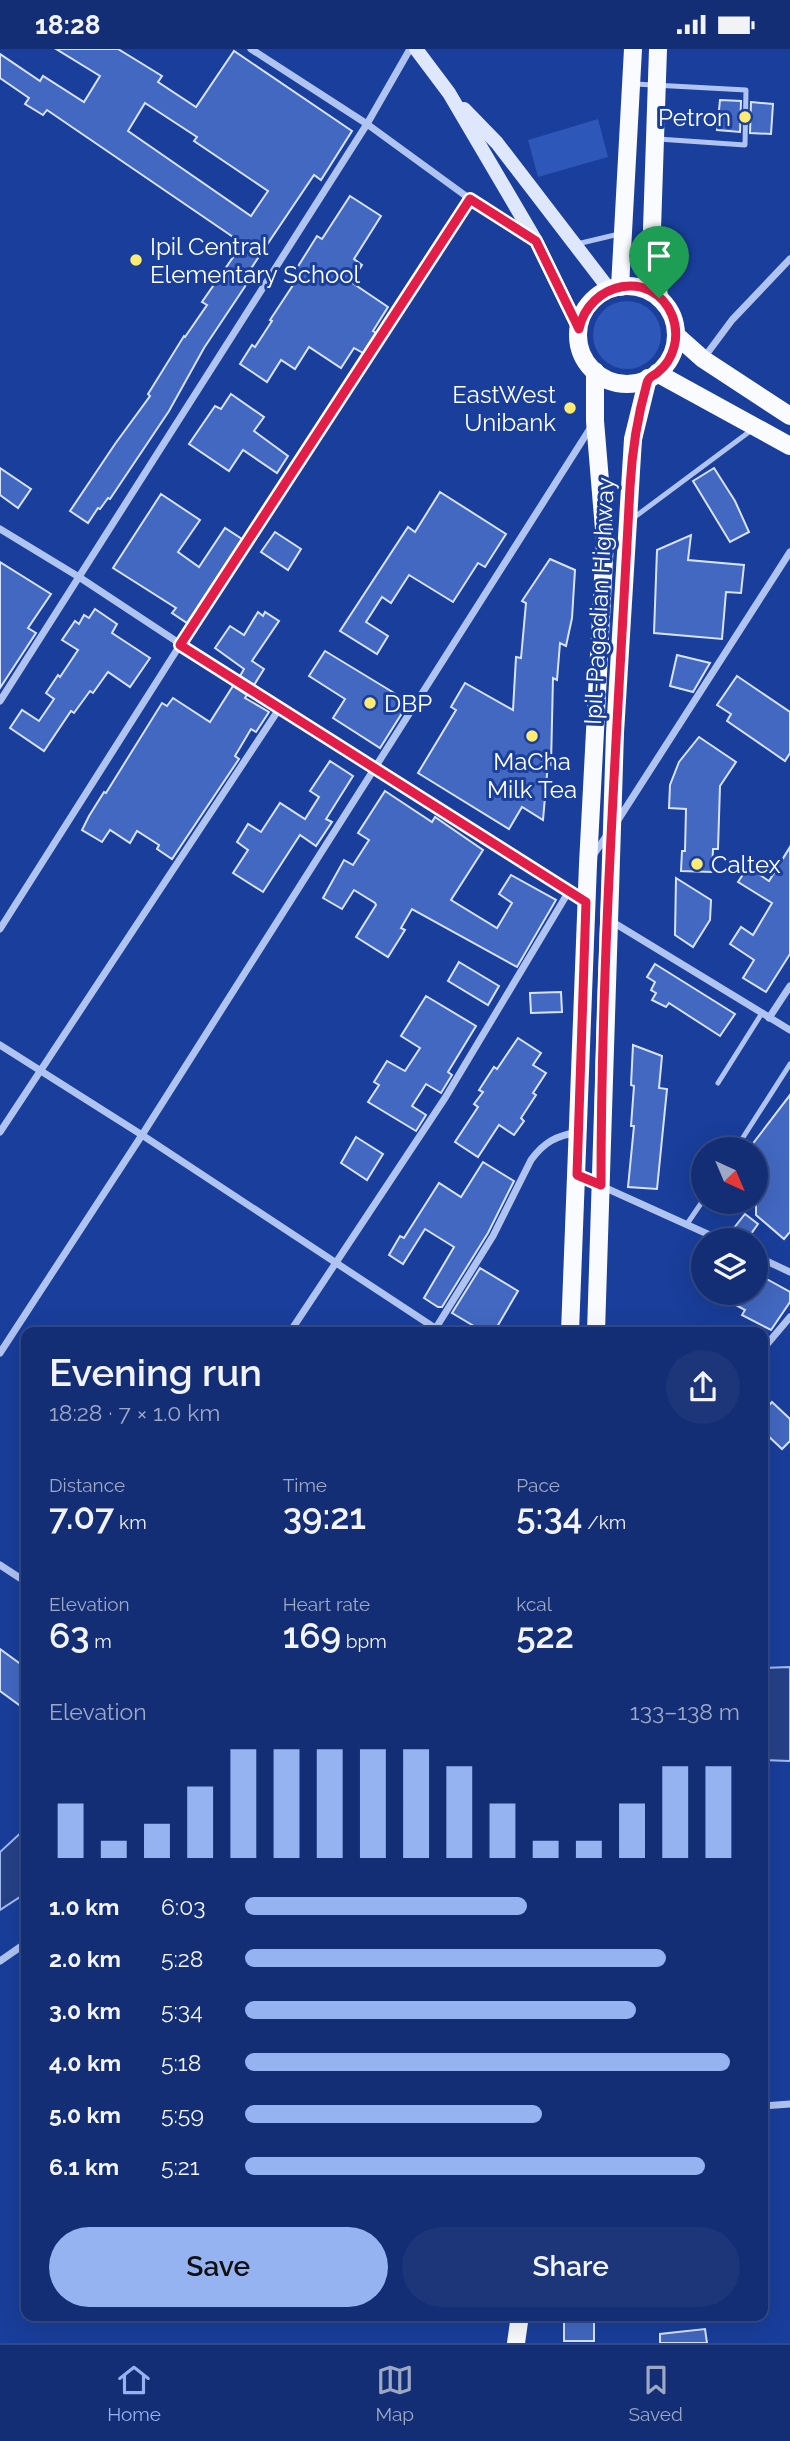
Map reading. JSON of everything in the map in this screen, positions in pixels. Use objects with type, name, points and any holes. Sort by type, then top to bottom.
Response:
[{"type":"main road","points":[[615,288],[622,233],[633,49]]},
{"type":"main road","points":[[659,49],[652,229],[659,298]]},
{"type":"main road","points":[[615,288],[640,288],[659,298],[671,315],[676,335],[671,356],[653,375],[630,383],[620,383],[595,371],[583,357],[579,329],[592,301],[615,288]]},
{"type":"main road","points":[[676,335],[703,359],[790,416]]},
{"type":"main road","points":[[570,1327],[604,519],[595,421],[595,371]]},
{"type":"main road","points":[[653,375],[790,446]]},
{"type":"main road","name":"Ipil-Pagadian Highway","points":[[596,1327],[611,830],[623,603],[633,439],[653,375]]},
{"type":"main road","points":[[601,602],[623,603]]},
{"type":"main road","points":[[516,2343],[519,2321]]},
{"type":"street","points":[[251,49],[367,124],[470,199],[536,241]]},
{"type":"street","points":[[0,701],[367,124],[410,49]]},
{"type":"street","points":[[416,49],[449,93],[536,241],[579,329]]},
{"type":"street","points":[[449,93],[497,143],[575,245],[615,288]]},
{"type":"street","points":[[0,929],[180,645],[470,199]]},
{"type":"street","points":[[703,359],[732,320],[790,259]]},
{"type":"street","points":[[0,1353],[142,1135],[595,421]]},
{"type":"street","points":[[0,529],[586,902]]},
{"type":"street","points":[[588,864],[790,552]]},
{"type":"street","points":[[0,1132],[279,709]]},
{"type":"street","points":[[293,1327],[452,1087],[569,891]]},
{"type":"street","points":[[608,919],[790,1030]]},
{"type":"street","points":[[765,1015],[790,986]]},
{"type":"street","points":[[0,1045],[142,1135],[431,1327]]},
{"type":"street","points":[[439,1327],[493,1236],[538,1150],[556,1136],[579,1132]]},
{"type":"street","points":[[577,1175],[695,1228]]},
{"type":"street","points":[[768,1262],[790,1272]]},
{"type":"street","points":[[768,1343],[790,1317]]},
{"type":"street","points":[[1,1567],[21,1579]]},
{"type":"street","points":[[0,1961],[21,1946]]},
{"type":"street","points":[[768,2106],[790,2104]]},
{"type":"lane","points":[[632,84],[746,90],[745,145],[655,139]]},
{"type":"lane","points":[[575,245],[622,233]]},
{"type":"lane","points":[[628,523],[756,427]]},
{"type":"lane","points":[[718,1083],[765,1015]]},
{"type":"lane","points":[[743,1137],[790,1064]]},
{"type":"lane","points":[[687,1224],[693,1215]]},
{"type":"shaded area","points":[[598,119],[608,157],[538,177],[528,140]]},
{"type":"shaded area","points":[[627,301],[640,304],[651,311],[658,322],[661,335],[658,348],[651,359],[640,366],[627,369],[614,366],[603,359],[596,348],[593,335],[596,322],[603,311],[614,304]]},
{"type":"shaded area","points":[[790,1667],[790,1761],[768,1760],[768,1668]]},
{"type":"shaded area","points":[[21,1833],[21,1896],[0,1910],[0,1852]]},
{"type":"building","points":[[56,49],[118,49],[162,76],[158,82],[196,107],[234,51],[352,131],[321,180],[314,175],[250,270],[254,273],[204,348],[169,411],[110,499],[98,508],[88,523],[70,511],[150,396],[148,394],[184,336],[207,305],[202,302],[236,253],[230,248],[236,239],[47,110],[43,115],[25,104],[29,98],[0,78],[0,54],[40,81],[43,76],[84,102],[100,76]],"holes":[[[145,103],[197,137],[194,141],[268,191],[251,216],[128,131]]]},
{"type":"building","points":[[720,100],[741,101],[740,132],[717,130]]},
{"type":"building","points":[[751,102],[773,104],[771,134],[750,133]]},
{"type":"building","points":[[350,196],[381,216],[354,259],[362,265],[351,282],[388,307],[363,353],[354,348],[341,368],[309,347],[295,369],[281,360],[267,382],[240,364],[272,321],[270,320],[297,279],[292,276],[317,236],[322,239]]},
{"type":"building","points":[[231,394],[264,417],[254,431],[288,456],[277,473],[243,450],[229,471],[189,444],[215,406],[221,409]]},
{"type":"building","points":[[0,468],[31,489],[18,508],[0,495]]},
{"type":"building","points":[[714,468],[735,501],[749,532],[730,542],[693,481]]},
{"type":"building","points":[[440,492],[506,534],[485,567],[478,563],[453,602],[409,575],[391,603],[382,597],[366,622],[388,636],[377,654],[340,631],[408,527],[415,532]]},
{"type":"building","points":[[161,494],[200,520],[178,552],[199,567],[225,528],[242,539],[187,623],[172,613],[176,608],[113,568]]},
{"type":"building","points":[[275,532],[301,549],[288,570],[261,552]]},
{"type":"building","points":[[691,535],[688,560],[744,565],[741,593],[726,592],[722,639],[654,633],[657,550]]},
{"type":"building","points":[[550,559],[575,570],[572,618],[566,646],[560,643],[557,680],[553,678],[551,765],[548,763],[543,820],[522,807],[509,829],[418,773],[456,710],[451,707],[465,683],[513,710],[516,657],[521,658],[526,603],[522,601]]},
{"type":"building","points":[[0,562],[51,594],[28,628],[36,633],[0,688]]},
{"type":"building","points":[[95,609],[117,624],[112,633],[150,658],[130,687],[108,672],[93,693],[90,691],[74,713],[71,711],[44,751],[10,728],[22,710],[39,721],[54,699],[46,693],[78,650],[62,640],[75,621],[79,624],[84,615],[89,618]]},
{"type":"building","points":[[258,612],[263,616],[265,612],[279,621],[252,661],[264,669],[254,685],[240,676],[244,669],[215,648],[230,626],[244,635]]},
{"type":"building","points":[[325,651],[409,702],[380,748],[333,718],[345,699],[309,676]]},
{"type":"building","points":[[677,655],[710,663],[693,692],[670,686]]},
{"type":"building","points":[[737,676],[790,712],[790,753],[785,761],[727,721],[731,714],[717,705]]},
{"type":"building","points":[[233,686],[247,695],[245,698],[269,712],[256,732],[251,729],[235,756],[239,759],[172,859],[157,849],[159,845],[137,831],[130,843],[110,830],[102,842],[82,830],[162,703],[167,706],[173,698],[210,722]]},
{"type":"building","points":[[699,737],[736,762],[720,786],[718,849],[713,849],[712,872],[681,871],[682,851],[685,851],[686,809],[669,808],[670,785],[679,762]]},
{"type":"building","points":[[330,761],[353,776],[326,819],[332,822],[316,846],[300,835],[263,892],[233,873],[248,850],[237,842],[248,824],[261,832],[280,803],[305,819],[319,797],[310,791]]},
{"type":"building","points":[[385,791],[432,822],[435,817],[483,850],[451,900],[497,928],[512,903],[499,894],[511,875],[556,900],[517,967],[412,909],[401,928],[405,930],[388,957],[356,937],[375,903],[354,890],[342,909],[323,898],[344,860],[353,865],[369,840],[358,833]]},
{"type":"building","points":[[790,847],[790,954],[766,992],[743,978],[754,960],[730,944],[741,927],[753,935],[772,903],[738,882],[748,867],[769,881]]},
{"type":"building","points":[[676,878],[711,900],[710,920],[693,947],[675,935]]},
{"type":"building","points":[[459,962],[499,986],[488,1005],[448,981]]},
{"type":"building","points":[[655,964],[735,1014],[720,1036],[669,1003],[666,1007],[652,1000],[656,993],[651,990],[655,982],[647,977]]},
{"type":"building","points":[[561,992],[562,1012],[531,1013],[530,993]]},
{"type":"building","points":[[426,996],[476,1026],[448,1072],[452,1075],[441,1093],[426,1084],[412,1106],[426,1115],[416,1131],[368,1102],[379,1085],[374,1082],[387,1061],[405,1071],[420,1048],[401,1036]]},
{"type":"building","points":[[518,1038],[541,1053],[533,1065],[546,1073],[521,1118],[524,1121],[514,1135],[499,1125],[478,1157],[455,1142],[478,1107],[474,1104],[483,1092],[479,1090]]},
{"type":"building","points":[[633,1045],[662,1056],[659,1088],[667,1089],[657,1189],[628,1187],[634,1126],[631,1126]]},
{"type":"building","points":[[790,1095],[790,1232],[784,1239],[756,1215],[768,1215],[768,1137],[758,1137]]},
{"type":"building","points":[[356,1137],[383,1154],[367,1180],[341,1163]]},
{"type":"building","points":[[483,1162],[514,1181],[488,1233],[442,1307],[438,1307],[424,1298],[454,1247],[425,1229],[403,1264],[389,1255],[400,1236],[404,1238],[439,1183],[461,1197]]},
{"type":"building","points":[[744,1215],[758,1224],[755,1228],[734,1228]]},
{"type":"building","points":[[480,1268],[518,1291],[497,1327],[476,1327],[452,1313]]},
{"type":"building","points":[[768,1280],[790,1292],[790,1302],[771,1330],[742,1315],[745,1310],[736,1305],[768,1305]]},
{"type":"building","points":[[772,1402],[790,1419],[790,1441],[782,1449],[768,1436],[768,1406]]},
{"type":"building","points":[[0,1649],[21,1664],[21,1706],[0,1691]]},
{"type":"building","points":[[564,2321],[594,2321],[594,2341],[564,2341]]},
{"type":"building","points":[[705,2329],[707,2343],[660,2343],[660,2334]]},
{"type":"place","name":"Petron","points":[[745,117]]},
{"type":"place","name":"Ipil Central Elementary School","points":[[136,260]]},
{"type":"place","name":"EastWest Unibank","points":[[570,408]]},
{"type":"place","name":"DBP","points":[[370,703]]},
{"type":"place","name":"MaCha Milk Tea","points":[[532,736]]},
{"type":"place","name":"Caltex","points":[[697,864]]},
{"type":"route","points":[[470,199],[536,241],[579,329],[581,319],[592,301],[609,289],[630,286],[650,292],[659,298],[671,315],[676,335],[671,356],[657,373],[648,378],[633,439],[615,733],[601,1185],[577,1175],[586,902],[180,645],[470,199]]}]
